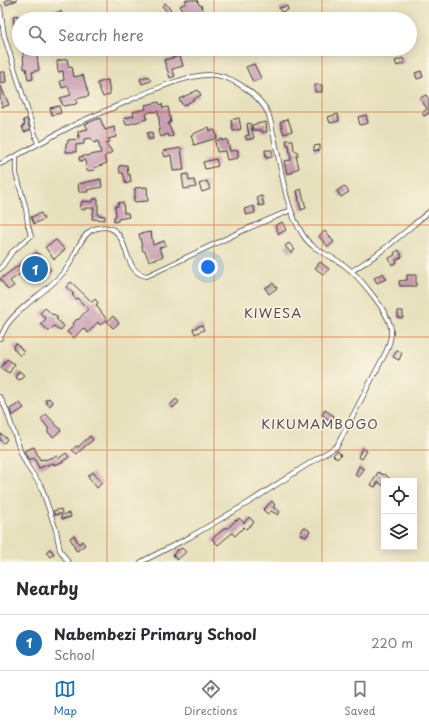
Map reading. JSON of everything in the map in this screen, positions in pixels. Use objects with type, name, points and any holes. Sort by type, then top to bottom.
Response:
[{"type":"street","points":[[0,7],[4,34],[38,144]]},
{"type":"street","points":[[0,164],[82,122],[162,87],[201,75],[224,77],[241,85],[268,113],[291,210],[303,236],[310,243],[352,271],[363,282],[391,325],[391,340],[387,350],[337,446],[248,504],[190,537],[141,562]]},
{"type":"street","points":[[0,269],[12,252],[31,236],[26,209],[16,173],[16,156]]},
{"type":"street","points":[[0,338],[5,327],[15,315],[48,288],[67,268],[79,245],[90,231],[107,227],[117,232],[136,271],[142,276],[147,276],[242,231],[291,210]]},
{"type":"street","points":[[352,271],[380,253],[429,212]]},
{"type":"street","points":[[0,397],[6,408],[21,452],[28,467],[41,486],[56,530],[60,550],[68,562]]},
{"type":"building","points":[[5,0],[17,0],[6,5]]},
{"type":"building","points":[[185,0],[197,0],[199,5],[201,5],[203,12],[182,12],[183,11],[180,6],[186,3]]},
{"type":"building","points":[[165,3],[171,10],[167,12],[162,6]]},
{"type":"building","points":[[287,6],[288,10],[281,12],[279,8]]},
{"type":"building","points":[[23,56],[37,56],[39,70],[32,72],[33,79],[28,80],[26,68],[24,69]]},
{"type":"building","points":[[180,56],[183,66],[172,69],[175,76],[170,78],[164,60]]},
{"type":"building","points":[[403,58],[405,63],[397,66],[395,61]]},
{"type":"building","points":[[67,59],[69,68],[72,67],[74,77],[83,75],[89,96],[76,99],[76,104],[63,106],[60,98],[71,95],[68,86],[62,88],[60,81],[64,80],[63,71],[58,72],[57,61]]},
{"type":"building","points":[[254,64],[261,78],[253,82],[246,67]]},
{"type":"building","points":[[421,71],[423,77],[417,79],[415,73]]},
{"type":"building","points":[[0,72],[5,72],[6,82],[0,83]]},
{"type":"building","points":[[148,76],[151,81],[142,84],[140,79]]},
{"type":"building","points":[[108,80],[110,94],[103,97],[97,83]]},
{"type":"building","points":[[315,85],[322,85],[322,92],[315,92]]},
{"type":"building","points":[[0,86],[9,105],[2,107],[0,98]]},
{"type":"building","points":[[198,90],[201,95],[183,106],[179,99]]},
{"type":"building","points":[[426,95],[429,100],[429,113],[424,116],[422,113],[427,109],[420,98]]},
{"type":"building","points":[[159,102],[160,105],[162,104],[163,108],[168,107],[171,122],[168,123],[173,136],[169,137],[168,134],[161,137],[158,130],[160,129],[158,111],[152,111],[146,114],[147,119],[126,125],[124,118],[134,116],[133,112],[146,109],[145,105]]},
{"type":"building","points":[[59,106],[61,113],[52,115],[50,108]]},
{"type":"building","points":[[338,114],[339,121],[330,123],[328,117]]},
{"type":"building","points":[[366,115],[368,123],[360,125],[358,117]]},
{"type":"building","points":[[100,118],[105,130],[114,127],[116,137],[108,139],[110,142],[106,143],[112,152],[104,157],[107,163],[94,168],[95,170],[87,171],[85,160],[80,161],[79,157],[101,153],[98,141],[94,143],[91,138],[84,139],[84,144],[76,145],[76,152],[66,152],[66,143],[68,143],[68,140],[79,139],[78,131],[88,129],[85,124]]},
{"type":"building","points":[[239,118],[241,129],[233,131],[231,120]]},
{"type":"building","points":[[27,119],[30,130],[24,132],[22,126],[25,125],[23,120]]},
{"type":"building","points":[[288,119],[292,131],[284,134],[280,122]]},
{"type":"building","points":[[266,122],[267,132],[253,130],[252,125]]},
{"type":"building","points":[[250,123],[254,138],[247,140],[245,136],[249,135],[247,124]]},
{"type":"building","points":[[209,127],[210,131],[215,130],[217,138],[194,145],[191,135]]},
{"type":"building","points":[[152,132],[153,139],[148,139],[147,133]]},
{"type":"building","points":[[222,139],[222,141],[227,139],[230,151],[238,150],[238,158],[227,160],[225,151],[217,152],[215,141]]},
{"type":"building","points":[[286,140],[293,140],[294,151],[297,151],[298,156],[296,156],[299,168],[294,170],[294,172],[287,174],[284,161],[291,160],[289,145],[287,145]]},
{"type":"building","points":[[320,145],[320,150],[314,151],[314,146]]},
{"type":"building","points":[[181,148],[184,170],[173,171],[171,155],[165,157],[163,151]]},
{"type":"building","points":[[265,150],[272,150],[272,157],[266,158]]},
{"type":"building","points":[[216,159],[218,166],[205,169],[203,162]]},
{"type":"building","points":[[127,165],[128,175],[130,174],[131,182],[126,184],[123,173],[120,173],[119,166]]},
{"type":"building","points":[[188,174],[189,181],[194,180],[196,187],[184,189],[182,175]]},
{"type":"building","points":[[101,179],[102,187],[87,190],[88,192],[79,192],[78,184]]},
{"type":"building","points":[[207,181],[210,189],[202,192],[199,184]]},
{"type":"building","points":[[344,186],[349,192],[341,197],[337,191]]},
{"type":"building","points":[[147,187],[148,201],[134,202],[135,188]]},
{"type":"building","points":[[301,189],[306,208],[301,210],[297,191]]},
{"type":"building","points":[[262,196],[264,205],[259,206],[257,197]]},
{"type":"building","points":[[93,199],[98,199],[98,215],[105,216],[105,220],[92,219],[94,208],[85,208],[85,210],[80,209],[82,201],[93,202]]},
{"type":"building","points":[[123,202],[124,213],[128,213],[129,217],[118,219],[118,221],[114,222],[114,217],[116,216],[115,206],[118,206],[118,203]]},
{"type":"building","points":[[254,206],[255,213],[246,215],[244,209]]},
{"type":"building","points":[[41,213],[44,219],[34,224],[31,217]]},
{"type":"building","points":[[282,222],[286,230],[279,234],[275,226]]},
{"type":"building","points":[[325,231],[334,242],[328,247],[319,236]]},
{"type":"building","points":[[151,232],[153,245],[164,241],[166,245],[159,248],[163,256],[149,261],[145,251],[143,251],[139,234]]},
{"type":"building","points":[[56,240],[65,250],[54,259],[45,247]]},
{"type":"building","points":[[289,243],[295,250],[291,253],[285,246]]},
{"type":"building","points":[[399,250],[402,257],[396,260],[397,262],[392,265],[389,258],[395,255],[394,253]]},
{"type":"building","points":[[37,252],[51,270],[45,275],[36,262],[10,281],[14,286],[8,290],[0,279]]},
{"type":"building","points":[[320,262],[329,269],[324,275],[315,268]]},
{"type":"building","points":[[383,273],[386,279],[377,283],[374,278]]},
{"type":"building","points":[[407,275],[416,275],[416,286],[400,286],[399,281],[407,280]]},
{"type":"building","points":[[71,282],[92,302],[95,299],[98,303],[96,305],[107,320],[100,325],[98,322],[88,333],[83,328],[74,338],[67,332],[74,325],[73,324],[77,319],[78,320],[88,309],[72,295],[74,294],[66,287]]},
{"type":"building","points":[[273,283],[277,288],[269,294],[265,288]]},
{"type":"building","points":[[45,308],[53,315],[54,314],[58,318],[56,319],[64,326],[60,331],[54,326],[49,331],[41,324],[46,319],[40,313]]},
{"type":"building","points":[[398,311],[403,311],[403,318],[398,318]]},
{"type":"building","points":[[113,316],[119,323],[113,328],[107,322]]},
{"type":"building","points":[[202,325],[204,330],[195,334],[193,329]]},
{"type":"building","points":[[16,343],[24,352],[20,356],[13,348]]},
{"type":"building","points":[[397,350],[402,353],[399,360],[393,357]]},
{"type":"building","points":[[7,359],[15,364],[9,373],[1,368]]},
{"type":"building","points":[[19,371],[24,375],[19,380],[15,377]]},
{"type":"building","points":[[49,398],[53,403],[49,406],[45,400]]},
{"type":"building","points":[[176,399],[179,402],[173,408],[170,405]]},
{"type":"building","points":[[20,403],[24,408],[12,416],[10,409]]},
{"type":"building","points":[[325,410],[334,416],[331,421],[322,415]]},
{"type":"building","points":[[46,414],[61,430],[53,437],[47,431],[49,429],[41,419]]},
{"type":"building","points":[[0,433],[7,439],[4,443],[0,440]]},
{"type":"building","points":[[90,436],[93,440],[77,454],[72,450],[76,446],[78,447]]},
{"type":"building","points":[[34,447],[40,460],[57,456],[58,459],[66,453],[69,457],[54,465],[54,463],[39,468],[34,458],[30,460],[30,458],[28,459],[24,451]]},
{"type":"building","points":[[362,448],[367,451],[362,459],[358,457]]},
{"type":"building","points":[[337,451],[341,455],[337,459],[333,455]]},
{"type":"building","points":[[359,466],[364,469],[359,477],[355,475]]},
{"type":"building","points":[[93,472],[102,483],[97,488],[88,476]]},
{"type":"building","points":[[378,472],[389,478],[381,478],[381,484],[378,482],[375,487],[371,485]]},
{"type":"building","points":[[272,501],[275,505],[273,507],[280,512],[278,515],[271,511],[268,514],[263,510]]},
{"type":"building","points":[[61,509],[62,513],[55,515],[53,511]]},
{"type":"building","points":[[70,513],[71,517],[62,519],[61,515]]},
{"type":"building","points":[[249,517],[254,522],[246,529],[244,527],[235,536],[232,533],[218,545],[212,539],[226,527],[227,529],[239,518],[244,523]]},
{"type":"building","points":[[304,527],[310,531],[306,537],[300,534]]},
{"type":"building","points":[[74,535],[79,544],[82,541],[85,545],[77,551],[74,548],[75,547],[70,538]]},
{"type":"building","points":[[182,548],[186,552],[177,560],[173,555],[178,549],[179,550]]},
{"type":"building","points":[[50,549],[54,554],[50,557],[46,552]]},
{"type":"place","name":"Nabembezi Primary School","points":[[35,269]]},
{"type":"district","name":"KIWESA","points":[[273,313]]},
{"type":"district","name":"KIKUMAMBOGO","points":[[320,424]]}]
